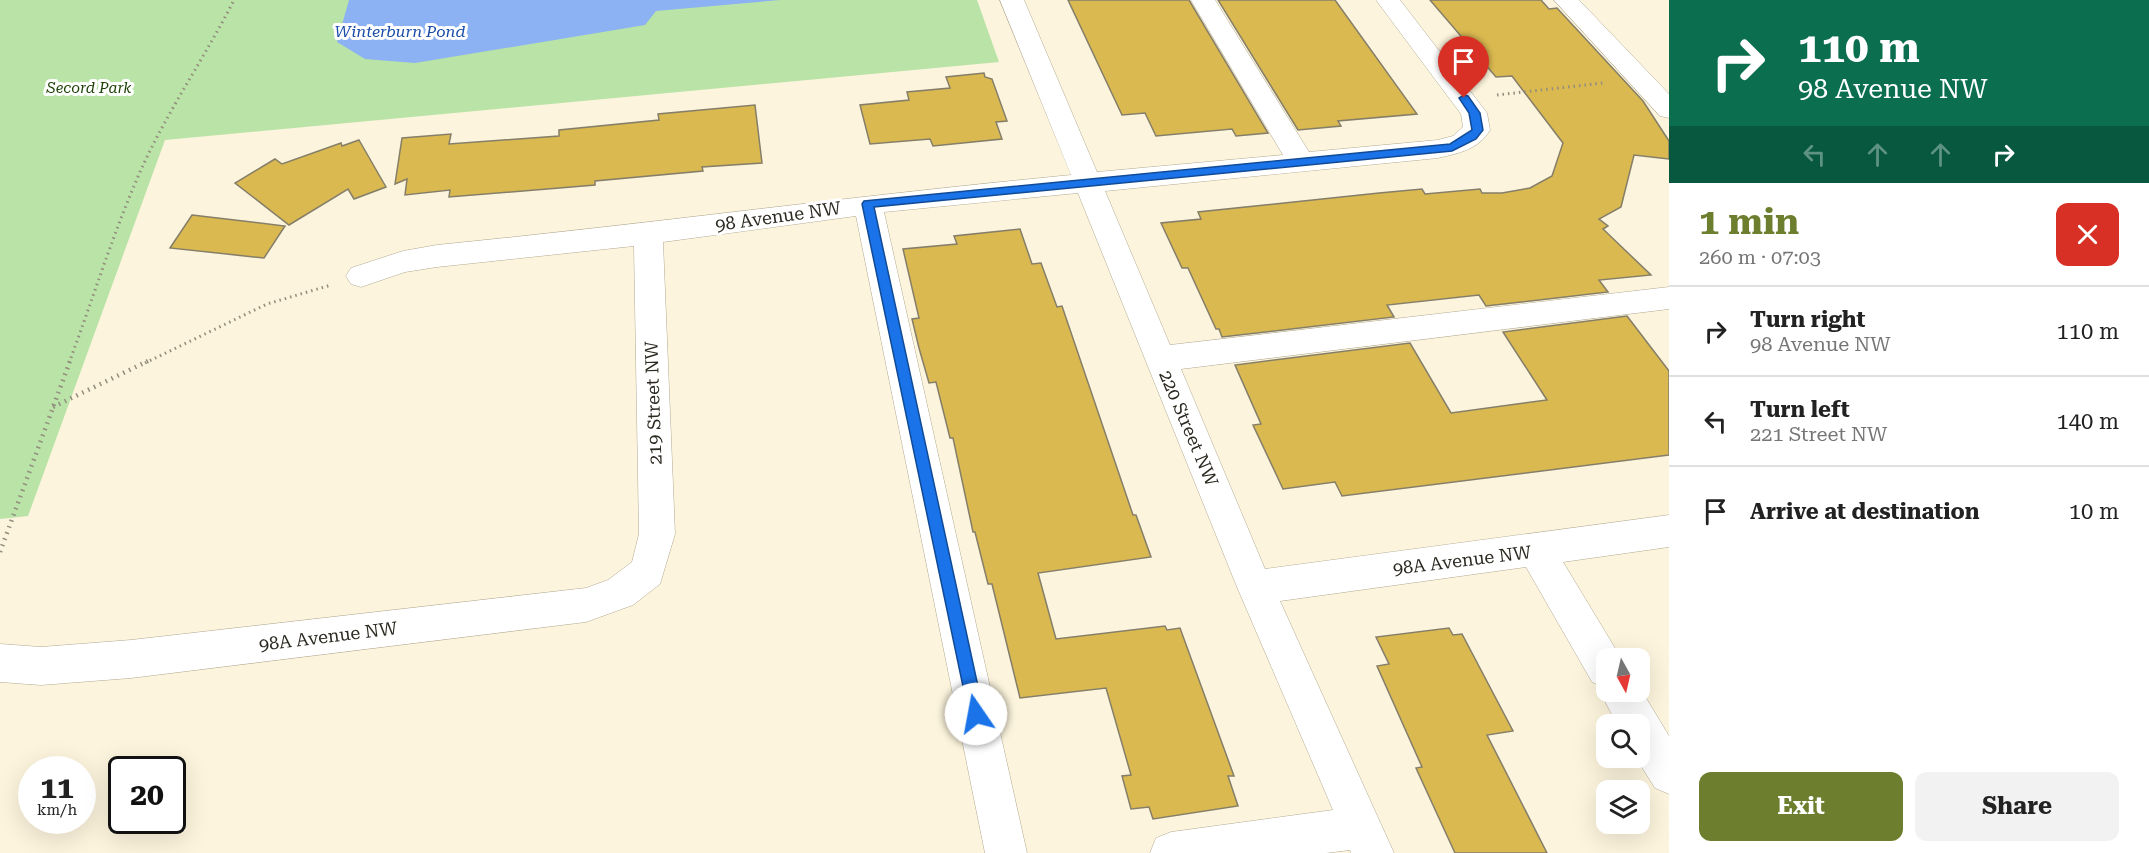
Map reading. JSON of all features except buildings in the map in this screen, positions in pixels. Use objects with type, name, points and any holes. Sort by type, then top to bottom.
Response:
[{"type":"street","name":"220 Street NW","points":[[1012,0],[1255,587],[1368,840]]},
{"type":"street","points":[[1203,0],[1301,162]]},
{"type":"street","points":[[1388,0],[1464,98]]},
{"type":"street","points":[[1566,0],[1669,110]]},
{"type":"street","name":"98 Avenue NW","points":[[361,276],[403,262],[437,256],[648,234],[868,204],[1452,147],[1472,136],[1477,130],[1474,113],[1464,98]]},
{"type":"street","points":[[868,204],[1006,853]]},
{"type":"street","name":"219 Street NW","points":[[647,572],[657,534],[648,234]]},
{"type":"street","points":[[1160,359],[1669,298]]},
{"type":"street","name":"98A Avenue NW","points":[[1255,587],[1669,531]]},
{"type":"street","points":[[1536,550],[1596,652]]},
{"type":"street","name":"98A Avenue NW","points":[[0,663],[41,666],[132,659],[586,605],[620,593],[647,572]]},
{"type":"street","points":[[1626,702],[1669,774]]},
{"type":"street","points":[[1171,853],[1368,840]]},
{"type":"path","points":[[0,552],[145,161],[234,0]]},
{"type":"path","points":[[1464,98],[1639,78]]},
{"type":"path","points":[[52,407],[267,304],[361,276]]},
{"type":"green space","name":"Secord Park","points":[[0,0],[977,0],[999,62],[165,140],[28,516],[0,519]]},
{"type":"water","name":"Winterburn Pond","points":[[349,0],[780,0],[656,11],[645,25],[415,63],[365,59],[337,42]]},
{"type":"route","points":[[976,714],[868,204],[1452,147],[1462,143],[1477,130],[1474,113],[1464,98]]}]
